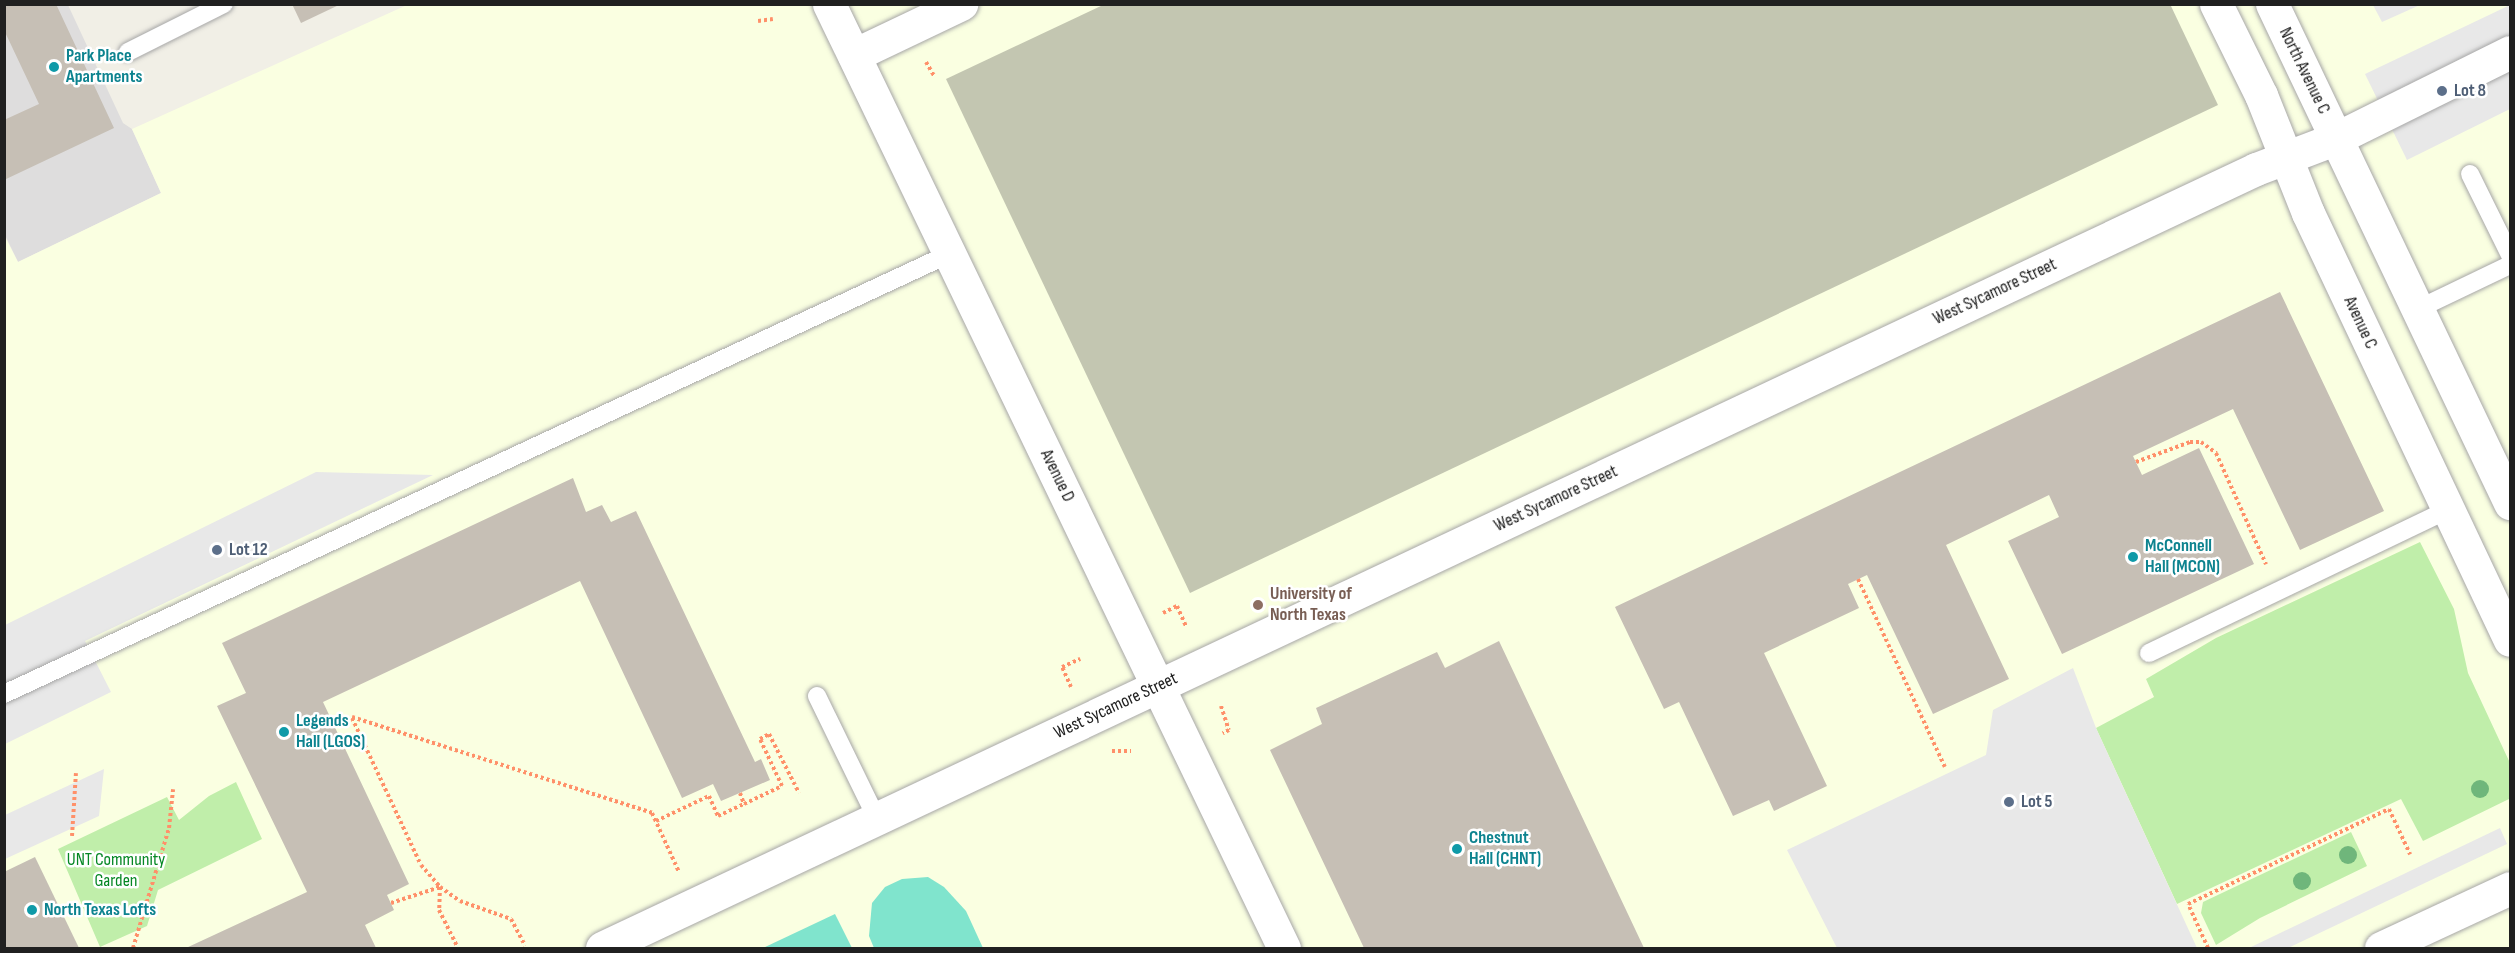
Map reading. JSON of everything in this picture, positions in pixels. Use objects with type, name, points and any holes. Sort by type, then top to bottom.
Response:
[{"type":"street","name":"Avenue D","points":[[829,4],[1284,948]]},
{"type":"street","points":[[854,55],[961,4]]},
{"type":"street","name":"Avenue C","points":[[2216,4],[2261,95],[2308,213],[2511,640]]},
{"type":"street","name":"North Avenue C","points":[[2272,4],[2337,138]]},
{"type":"street","name":"West Sycamore Street","points":[[602,948],[2285,155],[2337,138],[2511,52]]},
{"type":"street","points":[[2337,138],[2511,503]]},
{"type":"street","points":[[2381,948],[2511,888]]},
{"type":"lane","points":[[128,52],[224,4]]},
{"type":"lane","points":[[2470,174],[2511,255]]},
{"type":"lane","points":[[4,694],[950,254]]},
{"type":"lane","points":[[2418,309],[2511,265]]},
{"type":"lane","points":[[2149,653],[2449,509]]},
{"type":"lane","points":[[817,696],[877,819]]},
{"type":"path","points":[[758,21],[773,18]]},
{"type":"path","points":[[925,59],[934,76]]},
{"type":"path","points":[[2136,462],[2190,442],[2201,442],[2216,453],[2269,570]]},
{"type":"path","points":[[1858,579],[1945,768]]},
{"type":"path","points":[[1162,613],[1177,606],[1186,626]]},
{"type":"path","points":[[1075,694],[1062,667],[1080,658]]},
{"type":"path","points":[[1221,706],[1229,730]]},
{"type":"path","points":[[525,945],[511,919],[460,901],[440,887],[421,865],[352,717],[652,813],[679,872]]},
{"type":"path","points":[[656,821],[709,796],[718,816],[782,786],[760,739],[770,734],[799,793]]},
{"type":"path","points":[[1111,751],[1131,751]]},
{"type":"path","points":[[72,836],[76,773]]},
{"type":"path","points":[[133,948],[169,828],[173,789]]},
{"type":"path","points":[[740,793],[744,804]]},
{"type":"path","points":[[2208,948],[2188,904],[2378,814],[2389,809],[2410,854]]},
{"type":"path","points":[[391,903],[440,887]]},
{"type":"path","points":[[440,887],[439,909],[458,948]]},
{"type":"shaded area","points":[[2170,4],[2218,105],[1190,593],[946,79],[1103,5]]},
{"type":"shaded area","points":[[5,5],[68,5],[123,123],[132,129],[161,193],[18,262],[5,235]]},
{"type":"shaded area","name":"University of North Texas","points":[[407,5],[2510,5],[2510,948],[5,948],[4,235],[18,262],[161,193],[132,129]]},
{"type":"shaded area","points":[[2373,5],[2420,5],[2382,22]]},
{"type":"shaded area","name":"Lot 8","points":[[2510,5],[2510,109],[2407,160],[2365,74]]},
{"type":"shaded area","name":"Lot 12","points":[[316,472],[433,475],[85,641],[111,692],[5,744],[5,625]]},
{"type":"shaded area","name":"Lot 5","points":[[2073,668],[2096,728],[2197,948],[1837,948],[1787,850],[1986,755],[1993,710]]},
{"type":"shaded area","points":[[104,769],[99,816],[5,859],[5,815]]},
{"type":"shaded area","points":[[2500,828],[2507,844],[2288,948],[2249,948]]},
{"type":"green space","points":[[2420,542],[2454,609],[2468,673],[2510,763],[2509,799],[2423,841],[2401,799],[2177,904],[2096,728],[2154,697],[2146,679],[2216,638]]},
{"type":"green space","name":"UNT Community Garden","points":[[236,782],[262,839],[158,890],[147,926],[100,947],[58,849],[167,797],[179,820],[209,796]]},
{"type":"green space","points":[[2351,832],[2367,866],[2260,918],[2216,945],[2201,913],[2203,902]]},
{"type":"green space","points":[[928,877],[944,887],[966,911],[983,948],[874,948],[869,936],[872,903],[885,887],[902,879]]},
{"type":"green space","points":[[835,914],[852,948],[763,948]]},
{"type":"building","name":"Park Place Apartments","points":[[4,4],[56,4],[114,128],[4,180],[4,120],[39,104],[4,30]]},
{"type":"building","points":[[292,4],[341,4],[301,23]]},
{"type":"building","name":"McConnell Hall (MCON)","points":[[2280,292],[2384,511],[2300,550],[2233,409],[2133,456],[2142,475],[2199,448],[2254,564],[2062,654],[2008,541],[2059,517],[2049,495],[1946,545],[2009,679],[1933,714],[1867,575],[1848,584],[1859,608],[1764,653],[1827,786],[1774,811],[1769,800],[1733,816],[1679,702],[1664,709],[1615,607]]},
{"type":"building","name":"Legends Hall (LGOS)","points":[[573,478],[586,512],[602,505],[611,522],[636,511],[755,762],[761,759],[770,780],[721,801],[713,784],[682,798],[580,581],[323,702],[409,884],[387,895],[394,910],[365,925],[376,948],[186,948],[307,892],[217,706],[246,693],[222,643]]},
{"type":"building","name":"Chestnut Hall (CHNT)","points":[[1499,641],[1644,948],[1364,948],[1270,750],[1322,724],[1316,708],[1437,652],[1445,668]]},
{"type":"building","name":"North Texas Lofts","points":[[35,857],[79,948],[4,948],[4,872]]},
{"type":"place","name":"Park Place Apartments","points":[[54,67]]},
{"type":"place","name":"Lot 8","points":[[2442,91]]},
{"type":"place","name":"Lot 12","points":[[217,550]]},
{"type":"place","name":"McConnell Hall (MCON)","points":[[2133,557]]},
{"type":"place","name":"University of North Texas","points":[[1258,605]]},
{"type":"place","name":"Legends Hall (LGOS)","points":[[284,732]]},
{"type":"place","name":"Lot 5","points":[[2009,802]]},
{"type":"place","name":"Chestnut Hall (CHNT)","points":[[1457,849]]},
{"type":"place","name":"North Texas Lofts","points":[[32,910]]}]
